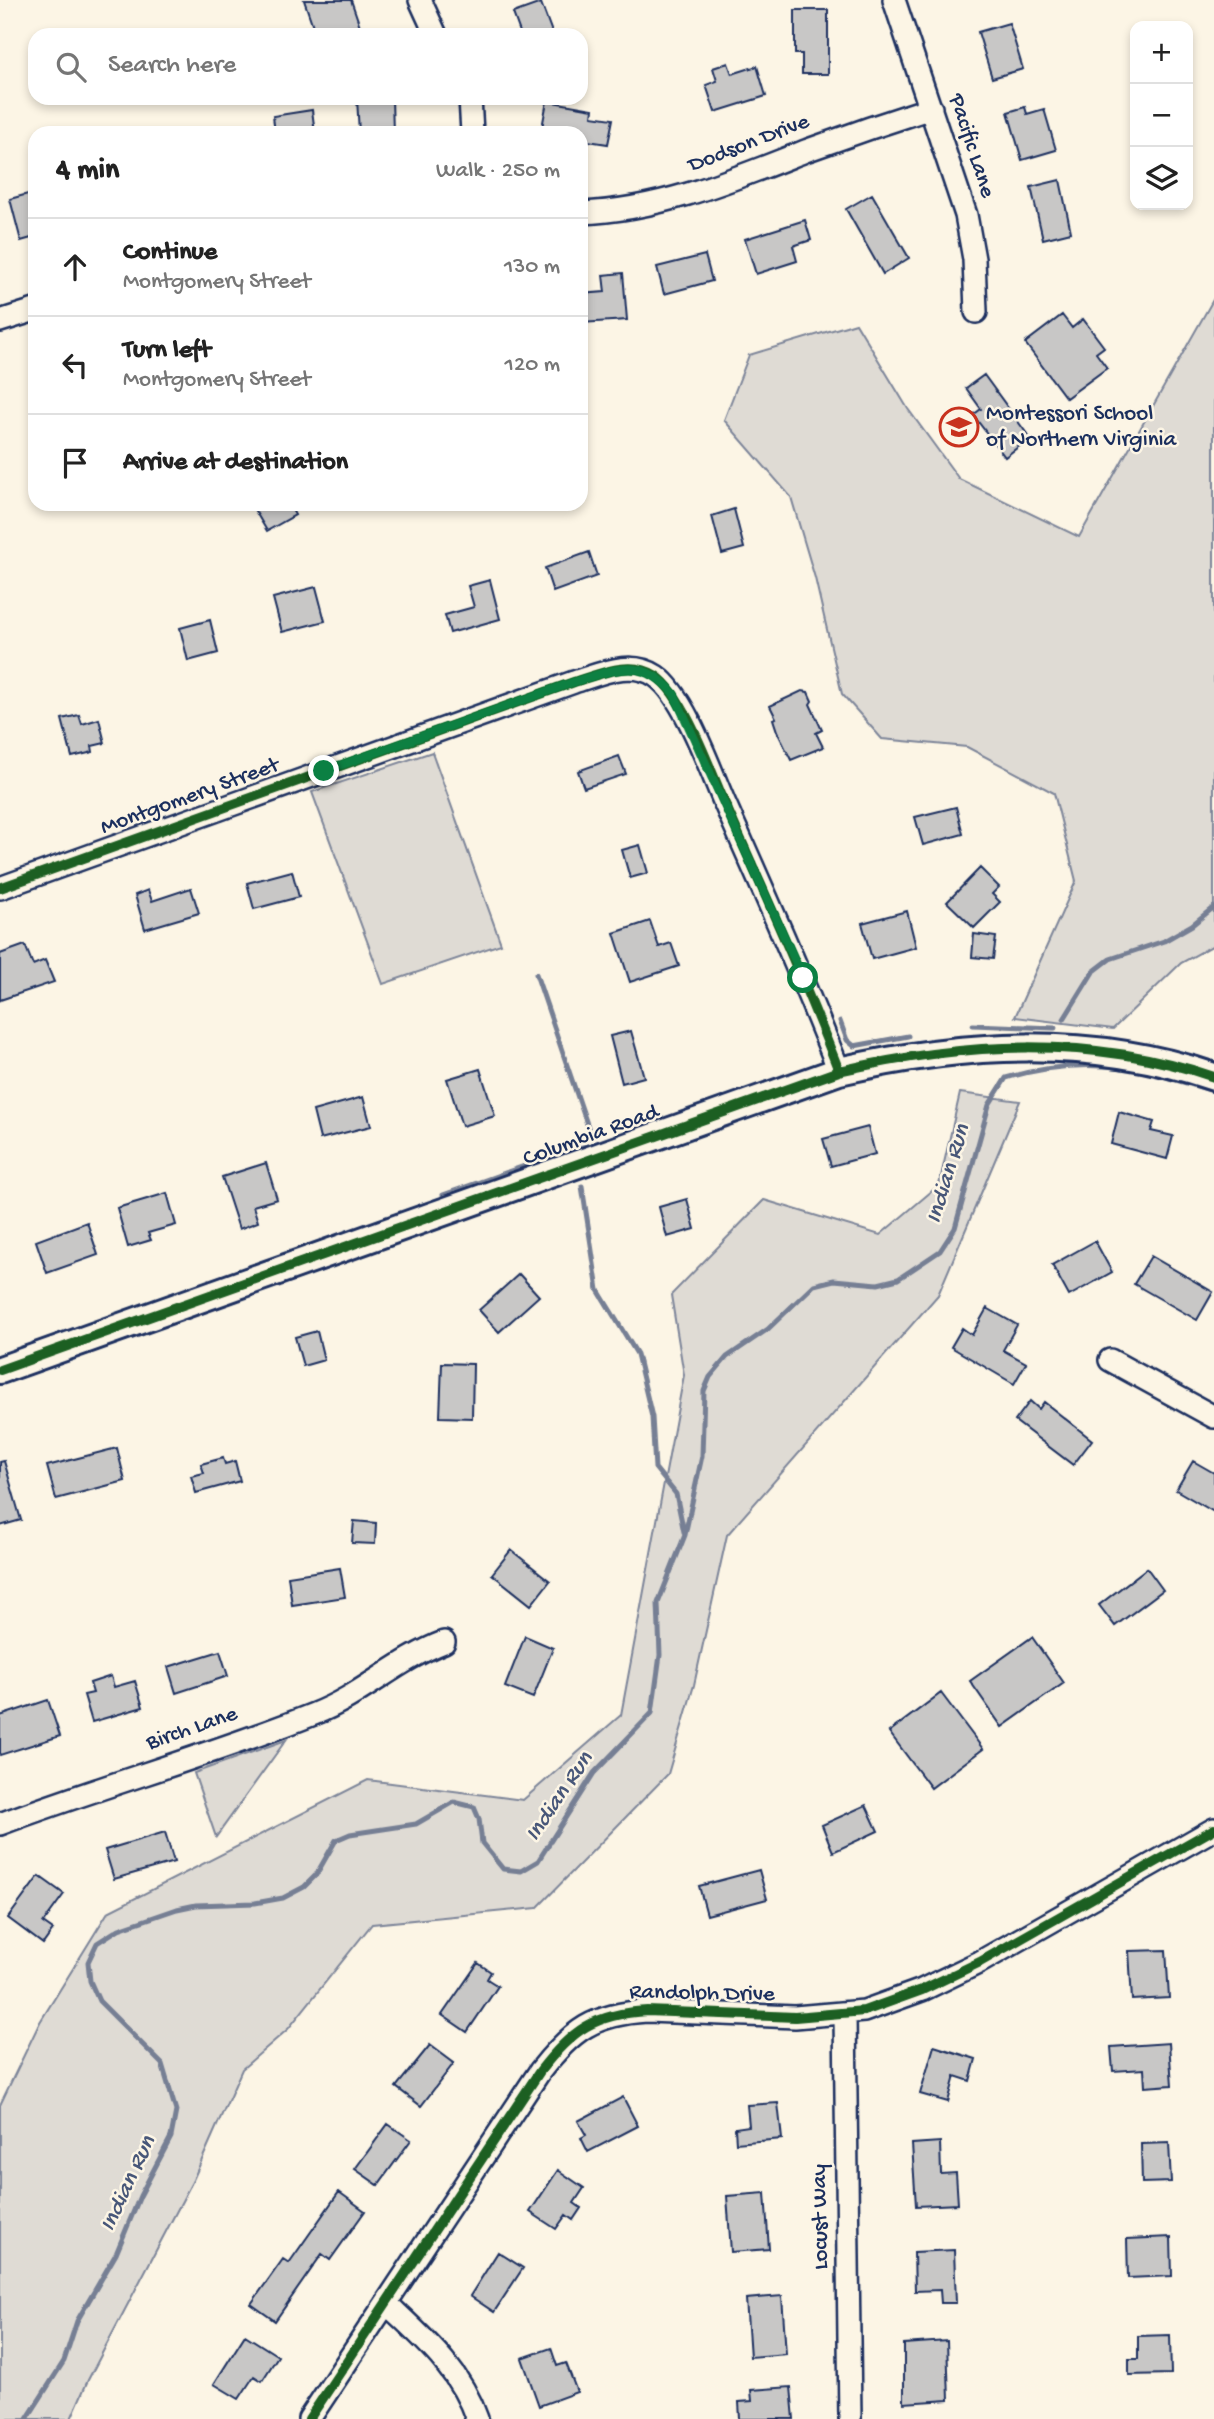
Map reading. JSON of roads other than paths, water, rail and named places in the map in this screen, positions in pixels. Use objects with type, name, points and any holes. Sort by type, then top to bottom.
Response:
[{"type":"street","points":[[421,0],[433,28]]},
{"type":"street","name":"Pacific Lane","points":[[894,0],[966,215],[974,259],[976,312]]},
{"type":"street","points":[[470,105],[472,126]]},
{"type":"street","name":"Dodson Drive","points":[[588,212],[626,209],[699,192],[850,134],[931,108]]},
{"type":"street","points":[[0,321],[28,312]]},
{"type":"street","name":"Montgomery Street","points":[[0,888],[574,682],[614,670],[642,670],[654,675],[674,694],[798,966],[839,1071]]},
{"type":"street","name":"Columbia Road","points":[[0,1370],[839,1071],[914,1054],[965,1048],[1038,1046],[1122,1053],[1214,1077]]},
{"type":"street","points":[[1110,1360],[1214,1417]]},
{"type":"street","name":"Birch Lane","points":[[0,1824],[314,1714],[359,1693],[416,1653],[444,1642]]},
{"type":"street","name":"Randolph Drive","points":[[309,2419],[540,2071],[570,2036],[586,2025],[623,2012],[795,2017],[845,2015],[864,2011],[922,1990],[980,1962],[1213,1833]]},
{"type":"street","name":"Locust Way","points":[[845,2015],[850,2419]]},
{"type":"street","points":[[387,2304],[451,2367],[466,2391],[477,2419]]},
{"type":"waterway","name":"Indian Run","points":[[1064,1019],[1093,972],[1110,959],[1164,941],[1192,925],[1214,907]]},
{"type":"waterway","points":[[536,974],[589,1130]]},
{"type":"waterway","points":[[840,1021],[847,1040],[854,1046],[908,1036]]},
{"type":"waterway","points":[[973,1025],[1055,1028]]},
{"type":"waterway","name":"Indian Run","points":[[27,2419],[64,2361],[77,2321],[116,2254],[140,2196],[171,2137],[176,2111],[162,2064],[99,2001],[90,1981],[88,1962],[97,1943],[119,1929],[177,1909],[283,1898],[304,1887],[316,1875],[336,1840],[350,1834],[416,1824],[454,1802],[474,1807],[479,1819],[482,1843],[503,1869],[521,1871],[538,1861],[594,1773],[652,1713],[660,1655],[658,1603],[685,1535],[702,1456],[704,1391],[710,1377],[727,1357],[768,1329],[814,1285],[834,1280],[878,1284],[898,1279],[940,1251],[955,1228],[989,1105],[1006,1078],[1065,1066],[1125,1068]]},
{"type":"waterway","points":[[1159,1075],[1214,1091]]},
{"type":"waterway","points":[[568,1151],[587,1146]]},
{"type":"waterway","points":[[443,1195],[533,1163]]},
{"type":"waterway","points":[[582,1186],[598,1290],[637,1354],[652,1417],[655,1468],[676,1494],[684,1532]]},
{"type":"place","name":"Montessori School of Northern Virginia","points":[[959,427]]}]
